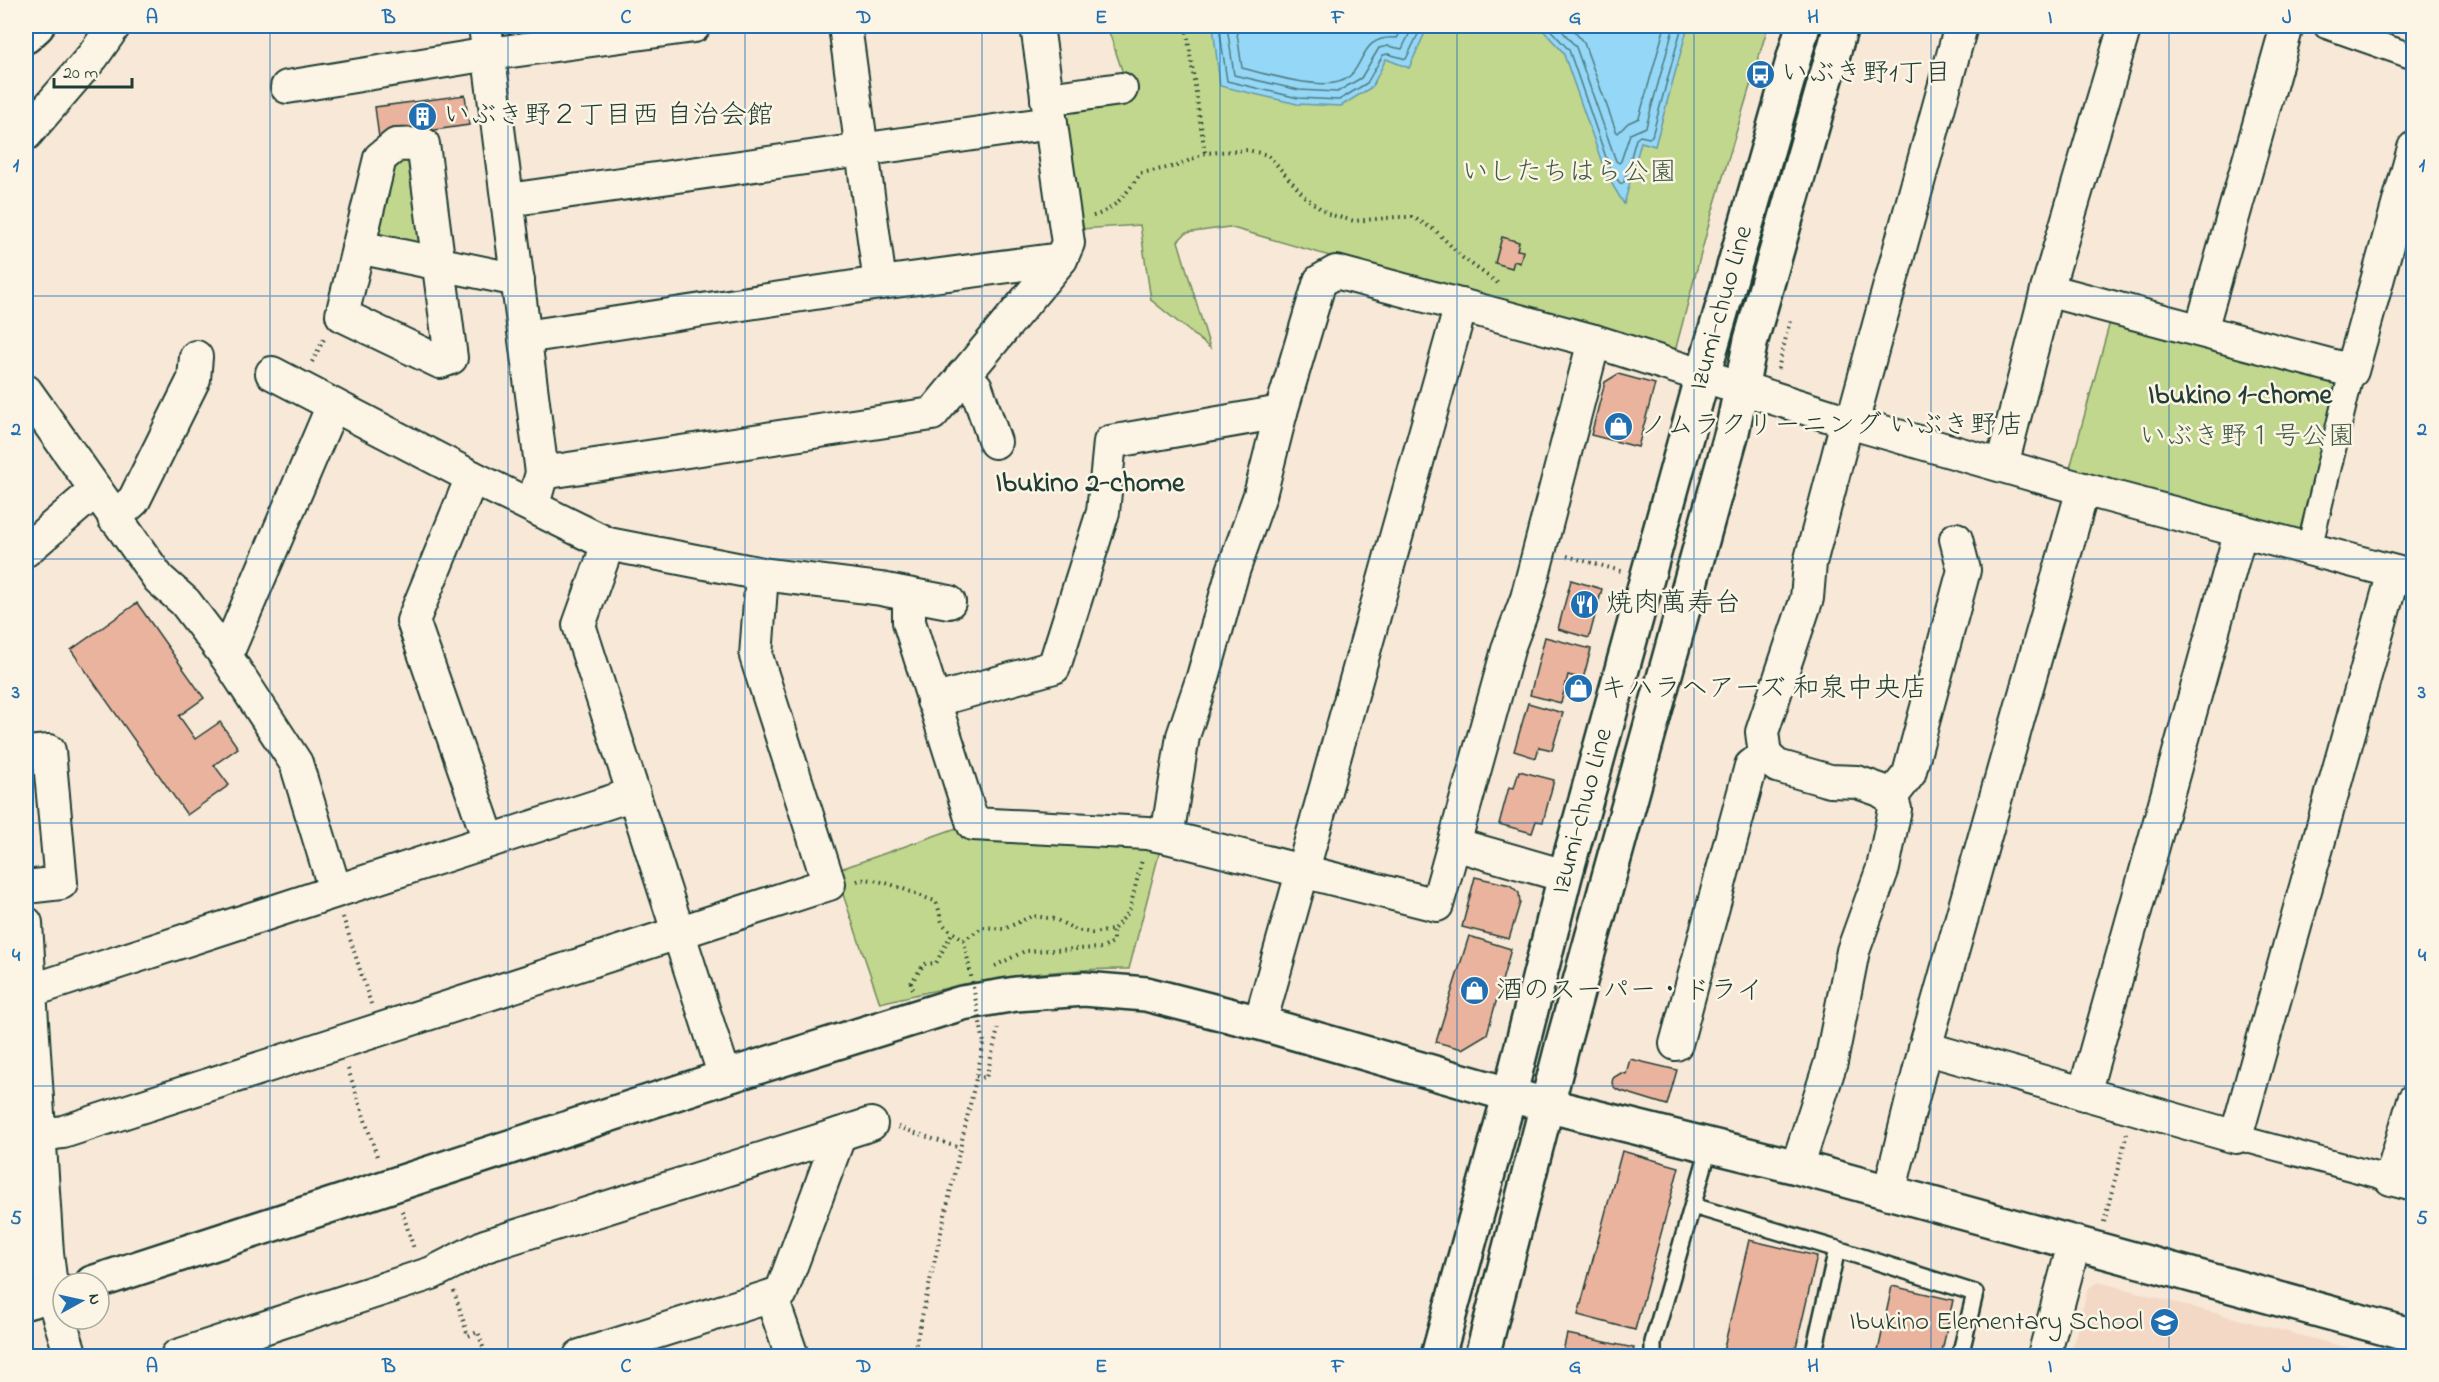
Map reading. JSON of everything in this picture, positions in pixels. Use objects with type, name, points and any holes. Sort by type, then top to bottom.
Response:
[{"type":"street","points":[[26,36],[36,26]]},
{"type":"street","points":[[26,134],[102,63],[114,26]]},
{"type":"street","points":[[287,87],[487,40],[694,26]]},
{"type":"street","points":[[845,26],[880,283]]},
{"type":"street","points":[[542,474],[932,414],[1062,259],[1068,243],[1037,26]]},
{"type":"street","name":"Izumi-chuo Line","points":[[1438,1356],[1510,1093],[1565,876],[1703,375],[1803,26]]},
{"type":"street","name":"Izumi-chuo Line","points":[[1482,1356],[1546,1105],[1732,432],[1752,340],[1841,26]]},
{"type":"street","points":[[1797,1167],[1831,1062],[1853,951],[1883,868],[1894,809],[1891,797],[1880,790],[1857,782],[1830,781],[1777,766],[1765,755],[1762,732],[1807,598],[1809,563],[1844,434],[1852,423],[1961,26]]},
{"type":"street","points":[[2002,465],[2047,290],[2125,26]]},
{"type":"street","points":[[2201,330],[2287,26]]},
{"type":"street","points":[[2326,26],[2414,57]]},
{"type":"street","points":[[487,40],[542,474],[533,507]]},
{"type":"street","points":[[508,200],[862,150],[1049,111],[1121,88]]},
{"type":"street","points":[[423,144],[451,358],[440,362],[342,315],[358,247],[380,158],[396,146],[423,144]]},
{"type":"street","points":[[2309,549],[2352,371],[2414,147]]},
{"type":"street","points":[[358,247],[518,280]]},
{"type":"street","points":[[525,337],[880,283],[1062,259]]},
{"type":"street","points":[[1157,835],[1183,736],[1203,677],[1233,571],[1260,495],[1281,412],[1320,281],[1336,272],[1594,341],[1852,423],[2083,489],[2404,575],[2236,1137]]},
{"type":"street","points":[[2047,290],[2352,371]]},
{"type":"street","points":[[1260,1023],[1461,305]]},
{"type":"street","points":[[909,595],[909,622],[973,824],[1157,835],[1437,905],[1509,646],[1527,598],[1594,341]]},
{"type":"street","points":[[114,518],[134,500],[196,404],[194,379],[196,357]]},
{"type":"street","points":[[963,375],[976,387],[995,442]]},
{"type":"street","points":[[286,380],[471,477],[608,544],[762,574],[881,589],[949,602]]},
{"type":"street","points":[[26,391],[159,579],[185,602],[226,657],[296,763],[335,890]]},
{"type":"street","points":[[226,657],[333,405]]},
{"type":"street","points":[[933,701],[1054,667],[1103,512],[1110,442],[1281,412]]},
{"type":"street","points":[[471,477],[413,621],[489,840]]},
{"type":"street","points":[[1889,1193],[1925,1048],[2083,489]]},
{"type":"street","points":[[26,550],[96,490]]},
{"type":"street","points":[[2084,1094],[2241,530]]},
{"type":"street","points":[[1891,797],[1909,774],[1964,570],[1956,539]]},
{"type":"street","points":[[608,544],[579,625],[725,1077]]},
{"type":"street","points":[[41,1135],[63,1132],[829,884],[756,656],[762,574]]},
{"type":"street","points":[[26,753],[49,751],[61,883],[26,887]]},
{"type":"street","points":[[1676,1044],[1751,766],[1765,755]]},
{"type":"street","points":[[30,991],[634,794]]},
{"type":"street","points":[[1454,844],[1565,876]]},
{"type":"street","points":[[26,923],[41,1135],[47,1296],[71,1356]]},
{"type":"street","points":[[111,1277],[725,1077],[962,1003],[1016,994],[1084,989],[1146,994],[1260,1023],[1546,1105],[1797,1167],[2074,1245],[2194,1274],[2414,1336]]},
{"type":"street","points":[[1925,1048],[2133,1109],[2402,1182],[2414,1100]]},
{"type":"street","points":[[177,1356],[423,1276],[485,1246],[840,1134],[885,1125]]},
{"type":"street","points":[[580,1356],[781,1293],[840,1134]]},
{"type":"street","points":[[2044,1356],[2074,1245]]},
{"type":"street","points":[[771,1296],[792,1356]]},
{"type":"lane","points":[[1653,1356],[1653,1342],[1710,1145]]},
{"type":"lane","points":[[1694,1206],[1975,1293],[1960,1356]]},
{"type":"lane","points":[[1813,1356],[1838,1249]]},
{"type":"path","points":[[1186,26],[1205,153]]},
{"type":"path","points":[[1065,222],[1104,213],[1120,200],[1142,173],[1177,166],[1205,153],[1248,150],[1268,155],[1305,197],[1328,214],[1354,221],[1413,217],[1436,231],[1463,258],[1498,284],[1511,288],[1504,317]]},
{"type":"path","points":[[286,380],[332,323],[342,315]]},
{"type":"path","points":[[1540,548],[1621,571]]},
{"type":"path","points":[[994,967],[1025,951],[1103,948],[1113,942],[1113,930],[1129,912],[1139,877],[1157,835]]},
{"type":"path","points":[[880,882],[935,901],[940,907],[940,917],[944,926],[964,940],[984,1043],[913,1356]]},
{"type":"path","points":[[335,890],[379,1030]]},
{"type":"path","points":[[964,940],[983,927],[1004,929],[1032,916],[1055,919],[1076,930],[1113,930]]},
{"type":"path","points":[[923,989],[914,993],[911,983],[924,964],[936,963],[953,931]]},
{"type":"path","points":[[962,974],[972,972]]},
{"type":"path","points":[[976,1076],[986,1078],[1001,1016]]},
{"type":"path","points":[[340,1043],[378,1160]]},
{"type":"path","points":[[2103,1228],[2133,1109]]},
{"type":"path","points":[[885,1125],[960,1148]]},
{"type":"path","points":[[447,1266],[468,1336],[478,1332],[486,1356]]},
{"type":"shaded area","points":[[26,1056],[34,1263],[26,1275]]},
{"type":"shaded area","name":"Ibukino Elementary School","points":[[2098,1282],[2379,1356],[2070,1356],[2088,1288]]},
{"type":"green space","name":"いしたちはら公園","points":[[1107,26],[1768,26],[1710,220],[1674,355],[1229,227],[1186,233],[1178,241],[1210,348],[1151,300],[1140,225],[1081,229],[1063,110],[1131,97]]},
{"type":"green space","points":[[410,156],[428,244],[418,249],[381,242],[370,231],[387,165]]},
{"type":"green space","name":"いぶき野１号公園","points":[[2111,318],[2344,380],[2307,537],[2069,472]]},
{"type":"green space","points":[[962,826],[965,836],[1160,850],[1129,969],[1064,971],[1003,978],[880,1003],[835,871]]},
{"type":"water","points":[[1213,26],[1428,26],[1409,68],[1386,59],[1372,87],[1341,106],[1297,104],[1220,86]]},
{"type":"water","points":[[1539,26],[1688,26],[1655,146],[1641,142],[1624,204],[1606,174],[1563,52]]},
{"type":"building","points":[[1756,71],[1762,73],[1757,87],[1751,85]]},
{"type":"building","name":"いぶき野２丁目西 自治会館","points":[[465,95],[469,125],[379,138],[375,107]]},
{"type":"building","points":[[1502,237],[1519,242],[1517,250],[1523,251],[1520,263],[1514,261],[1512,268],[1495,263]]},
{"type":"building","points":[[1618,374],[1655,384],[1638,447],[1591,435],[1605,382]]},
{"type":"building","points":[[1571,580],[1602,589],[1589,638],[1558,629]]},
{"type":"building","points":[[137,603],[204,698],[179,716],[195,739],[220,722],[238,748],[214,765],[229,785],[187,815],[71,650]]},
{"type":"building","points":[[1545,637],[1591,649],[1583,679],[1568,675],[1561,703],[1530,695]]},
{"type":"building","points":[[1528,703],[1563,713],[1552,750],[1539,747],[1536,758],[1514,751]]},
{"type":"building","points":[[1519,771],[1554,780],[1543,822],[1536,821],[1532,833],[1499,824],[1509,787],[1514,788]]},
{"type":"building","points":[[1475,877],[1510,885],[1519,893],[1520,903],[1509,939],[1462,927]]},
{"type":"building","name":"酒のスーパー・ドライ","points":[[1469,936],[1511,949],[1487,1034],[1462,1049],[1436,1042]]},
{"type":"building","points":[[1630,1059],[1677,1070],[1667,1105],[1615,1088],[1612,1083],[1613,1078],[1621,1073],[1626,1074]]},
{"type":"building","points":[[1622,1151],[1679,1167],[1635,1330],[1578,1315]]},
{"type":"building","points":[[1749,1240],[1817,1256],[1794,1356],[1722,1356]]},
{"type":"building","points":[[1892,1286],[1953,1300],[1941,1356],[1877,1356]]},
{"type":"building","points":[[1567,1334],[1634,1348],[1632,1356],[1562,1356]]},
{"type":"place","name":"いぶき野1丁目","points":[[1760,74]]},
{"type":"place","name":"いぶき野２丁目西 自治会館","points":[[422,116]]},
{"type":"place","name":"ノムラクリーニング いぶき野店","points":[[1619,426]]},
{"type":"place","name":"焼肉萬寿台","points":[[1585,604]]},
{"type":"place","name":"キハラヘアーズ 和泉中央店","points":[[1579,689]]},
{"type":"place","name":"酒のスーパー・ドライ","points":[[1475,991]]},
{"type":"place","name":"Ibukino Elementary School","points":[[2164,1322]]},
{"type":"district","name":"Ibukino 1-chome","points":[[2240,396]]},
{"type":"district","name":"Ibukino 2-chome","points":[[1090,484]]}]
